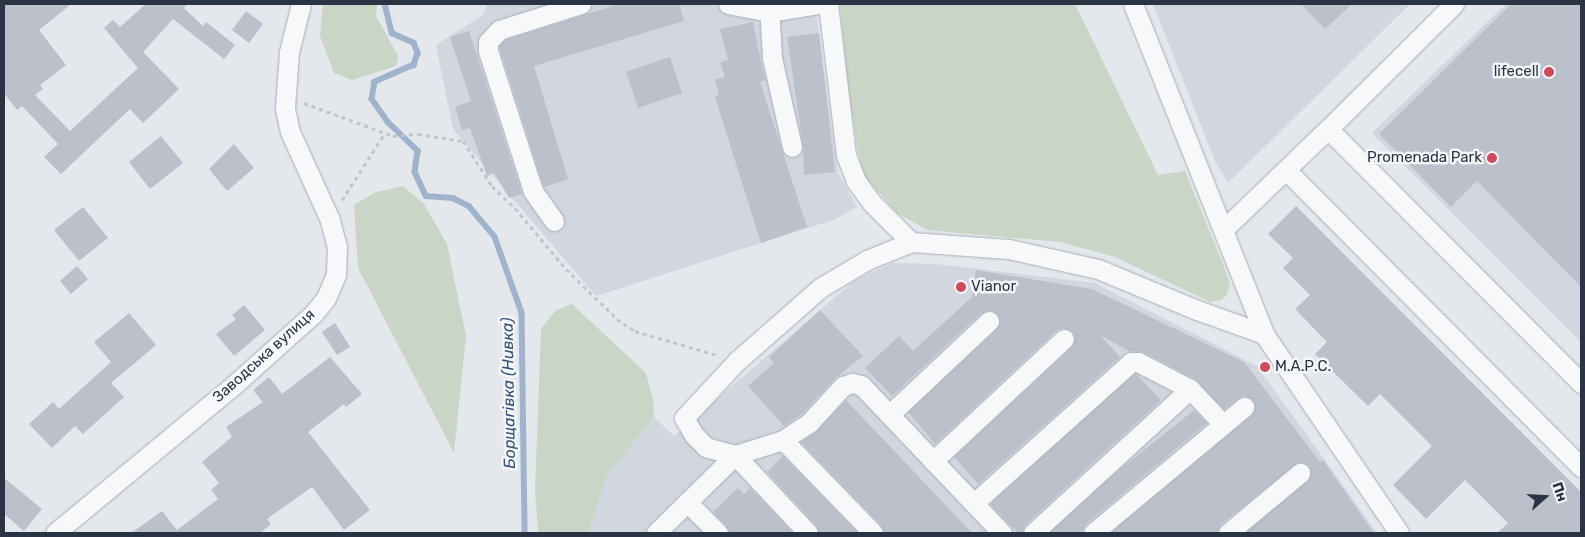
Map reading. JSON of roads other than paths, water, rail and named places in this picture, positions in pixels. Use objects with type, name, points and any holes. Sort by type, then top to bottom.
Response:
[{"type":"street","name":"Заводська вулиця","points":[[55,533],[235,384],[314,313],[326,298],[336,274],[337,248],[330,220],[290,132],[285,108],[285,83],[301,4]]},
{"type":"street","points":[[554,221],[533,190],[488,51],[492,34],[535,11],[581,4]]},
{"type":"street","points":[[728,4],[769,8],[819,4]]},
{"type":"street","points":[[828,4],[846,155],[856,181],[911,242]]},
{"type":"street","points":[[1133,4],[1224,229],[1264,334],[1399,533]]},
{"type":"street","points":[[1224,229],[1454,4]]},
{"type":"street","points":[[769,8],[772,58],[792,147]]},
{"type":"street","points":[[1328,129],[1581,382]]},
{"type":"street","points":[[1286,170],[1581,467]]},
{"type":"street","points":[[808,533],[735,455],[706,447],[694,435],[684,418],[737,361],[820,288],[867,260],[911,242],[1008,249],[1098,269],[1197,310],[1264,334]]},
{"type":"street","points":[[890,414],[989,321]]},
{"type":"street","points":[[933,460],[1064,340]]},
{"type":"street","points":[[974,503],[1131,362],[1138,362],[1190,389],[1223,424]]},
{"type":"street","points":[[656,533],[735,455],[783,440],[809,423],[843,386],[852,383],[861,385],[890,414],[1002,533]]},
{"type":"street","points":[[1034,533],[1190,389]]},
{"type":"street","points":[[1093,533],[1244,407]]},
{"type":"street","points":[[783,440],[873,533]]},
{"type":"street","points":[[1228,533],[1300,473]]},
{"type":"street","points":[[687,502],[718,533]]},
{"type":"waterway","name":"Борщагівка (Нивка)","points":[[385,4],[392,33],[414,43],[418,53],[414,65],[375,82],[372,99],[388,122],[418,151],[415,172],[426,196],[453,198],[469,206],[495,237],[522,313],[525,533]]},
{"type":"place","name":"lifecell","points":[[1549,72]]},
{"type":"place","name":"Promenada Park","points":[[1492,158]]},
{"type":"place","name":"Vianor","points":[[961,287]]},
{"type":"place","name":"М.А.Р.С.","points":[[1265,367]]}]
